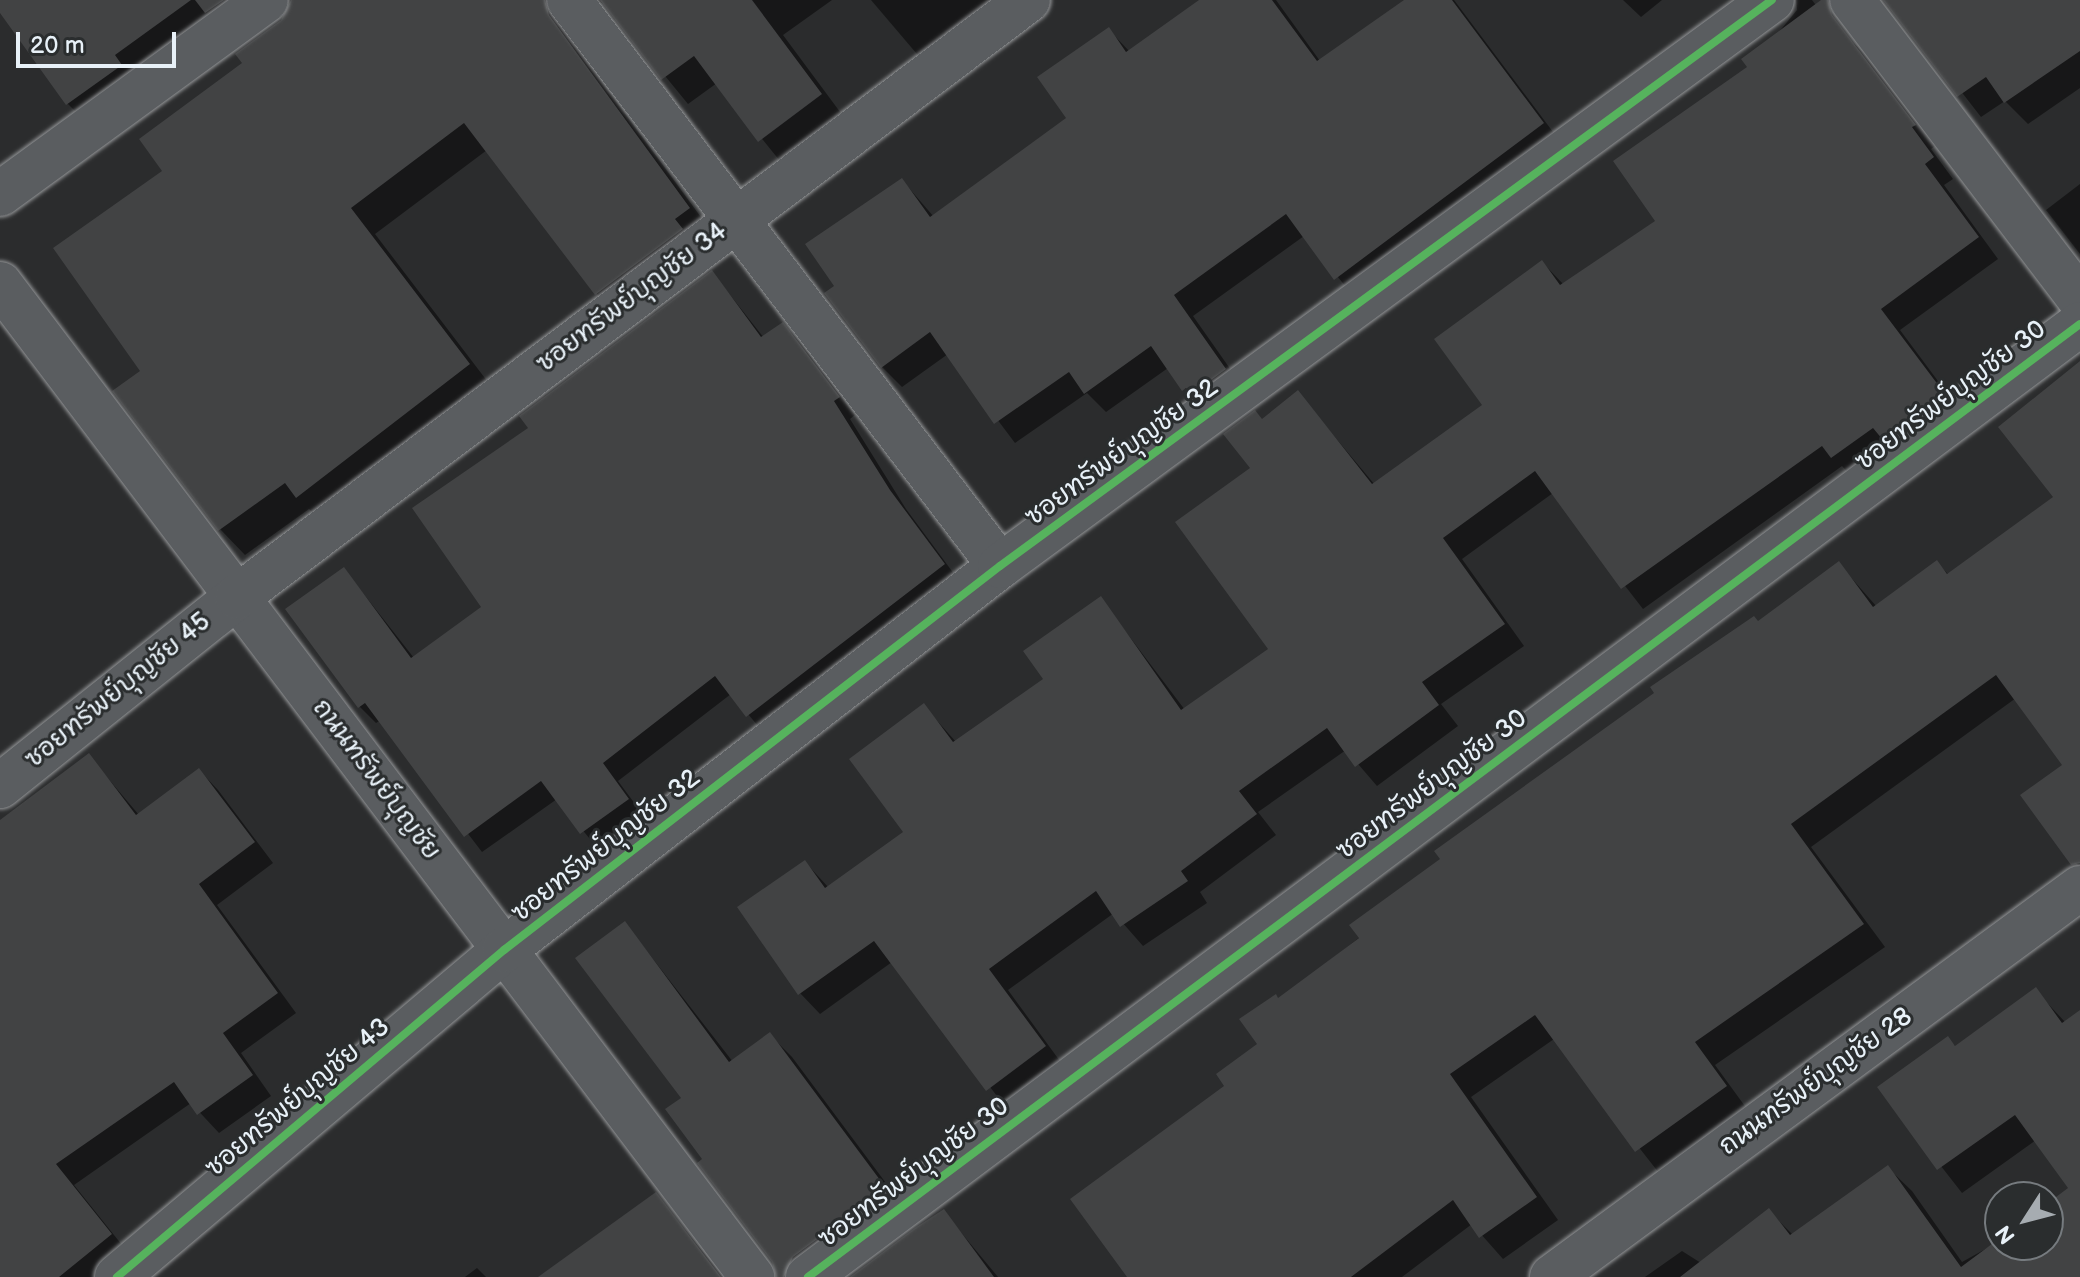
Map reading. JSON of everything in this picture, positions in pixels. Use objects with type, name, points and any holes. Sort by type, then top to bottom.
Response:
[{"type":"street","points":[[0,194],[266,0]]},
{"type":"street","points":[[569,0],[738,217],[1000,566]]},
{"type":"street","name":"ซอยทรัพย์บุญชัย 34","points":[[237,597],[1028,0]]},
{"type":"street","name":"ซอยทรัพย์บุญชัย 32","points":[[504,950],[1000,566],[1772,0]]},
{"type":"street","points":[[1852,0],[2080,299]]},
{"type":"street","name":"ถนนทรัพย์บุญชัย","points":[[0,284],[752,1277]]},
{"type":"street","name":"ซอยทรัพย์บุญชัย 30","points":[[808,1277],[2080,324]]},
{"type":"street","name":"ซอยทรัพย์บุญชัย 45","points":[[0,786],[237,597]]},
{"type":"street","name":"ถนนทรัพย์บุญชัย 28","points":[[1552,1277],[2080,888]]},
{"type":"street","name":"ซอยทรัพย์บุญชัย 43","points":[[117,1277],[504,950]]},
{"type":"building","points":[[0,0],[191,0],[115,55],[122,65],[66,105],[0,13]]},
{"type":"building","points":[[195,0],[224,0],[205,13]]},
{"type":"building","points":[[291,0],[545,0],[549,15],[690,208],[675,219],[683,229],[595,295],[464,123],[351,208],[470,364],[296,498],[285,483],[218,531],[112,391],[140,371],[53,248],[162,171],[139,139],[242,63],[235,54],[281,20]]},
{"type":"building","points":[[600,0],[752,0],[822,94],[758,142],[694,56],[661,80]]},
{"type":"building","points":[[1199,0],[1272,0],[1317,61],[1404,0],[1452,0],[1544,123],[1334,280],[1286,214],[1174,295],[1226,369],[1191,395],[1186,388],[1182,391],[1151,346],[1084,394],[1069,372],[994,424],[930,332],[881,368],[824,293],[834,286],[805,244],[902,178],[930,217],[1066,118],[1037,77],[1109,27],[1126,52]]},
{"type":"building","points":[[1821,0],[1828,0],[1832,15],[1916,125],[1912,127],[1934,157],[1925,164],[1979,237],[1881,309],[1945,394],[1883,440],[1873,428],[1831,458],[1822,446],[1621,589],[1535,471],[1443,538],[1505,624],[1422,682],[1439,705],[1355,767],[1327,728],[1239,791],[1257,814],[1181,871],[1188,881],[1120,927],[1096,891],[989,969],[1046,1046],[986,1091],[874,941],[798,995],[737,907],[805,860],[825,888],[903,832],[849,759],[924,703],[953,742],[1043,679],[1023,651],[1101,596],[1181,710],[1268,649],[1175,522],[1250,468],[1223,434],[1255,410],[1262,419],[1298,390],[1372,484],[1482,405],[1434,339],[1542,260],[1560,285],[1655,221],[1613,161],[1747,67],[1741,59]]},
{"type":"building","points":[[1883,0],[2080,0],[2080,51],[2004,103],[1986,77],[1957,97]]},
{"type":"building","points":[[712,270],[761,337],[783,322],[840,397],[834,401],[890,490],[945,564],[746,717],[715,676],[603,763],[629,799],[580,834],[541,781],[464,837],[365,703],[358,708],[285,609],[344,567],[411,658],[481,607],[412,508],[528,428],[519,416]]},
{"type":"building","points":[[2080,361],[2080,863],[2071,865],[2020,795],[2062,765],[1996,675],[1791,824],[1864,924],[1695,1042],[1727,1086],[1635,1152],[1535,1015],[1450,1074],[1537,1197],[1479,1238],[1453,1200],[1351,1277],[1127,1277],[1070,1199],[1224,1086],[1216,1074],[1257,1044],[1239,1019],[1276,994],[1278,998],[1359,938],[1349,925],[1440,859],[1434,851],[1654,693],[1650,687],[1754,616],[1758,621],[1839,561],[1873,607],[1937,560],[1947,574],[2053,497],[1998,427]]},
{"type":"building","points":[[89,753],[136,815],[199,768],[255,842],[199,884],[278,993],[223,1033],[253,1075],[197,1115],[174,1082],[56,1164],[112,1234],[59,1277],[0,1277],[0,820]]},
{"type":"building","points":[[625,921],[729,1062],[770,1032],[886,1188],[793,1257],[784,1277],[776,1277],[772,1262],[697,1163],[702,1159],[665,1109],[681,1098],[575,958]]},
{"type":"building","points":[[2036,987],[2062,1023],[2080,1010],[2080,1277],[1680,1277],[1769,1208],[1790,1235],[1888,1165],[1961,1267],[1984,1250],[1984,1261],[2064,1261],[2064,1191],[2068,1188],[2015,1115],[1937,1170],[1877,1087],[1948,1036],[1955,1046]]},
{"type":"building","points":[[656,1192],[721,1277],[538,1277]]},
{"type":"building","points":[[944,1209],[994,1277],[850,1277],[915,1228]]},
{"type":"cycle path","points":[[117,1277],[504,950],[1000,566],[1772,0]]},
{"type":"cycle path","points":[[808,1277],[2080,324]]}]
